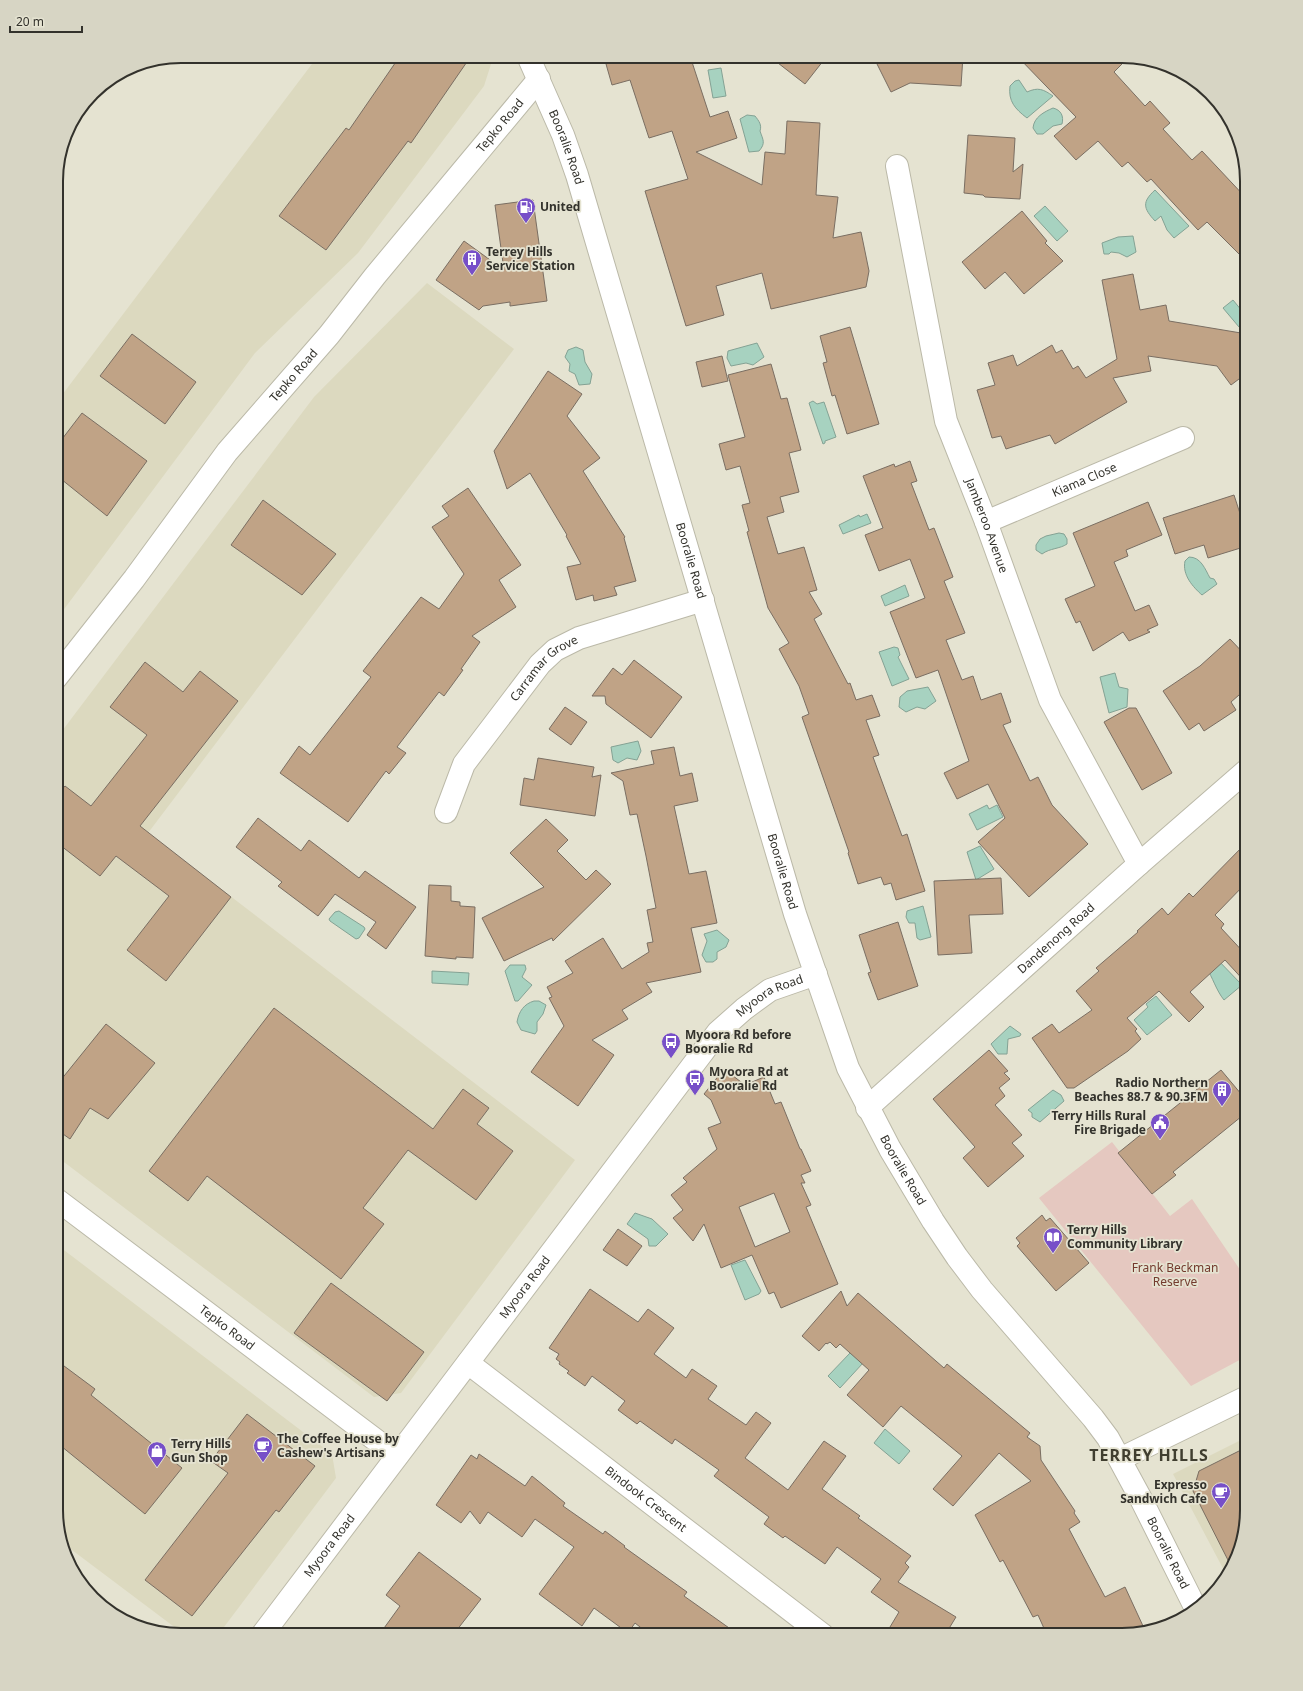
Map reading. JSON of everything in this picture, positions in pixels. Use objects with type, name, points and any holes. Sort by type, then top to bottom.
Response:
[{"type":"street","name":"Booralie Road","points":[[531,63],[577,175],[795,914],[848,1068],[867,1108],[933,1221],[957,1257],[982,1290],[1094,1418],[1108,1438],[1193,1604]]},
{"type":"street","name":"Tepko Road","points":[[63,669],[134,579],[228,452],[329,335],[375,276],[539,79]]},
{"type":"street","name":"Jamberoo Avenue","points":[[897,166],[946,422],[986,522],[1050,700],[1139,864]]},
{"type":"street","name":"Kiama Close","points":[[986,522],[1183,438]]},
{"type":"street","name":"Carramar Grove","points":[[446,812],[464,764],[540,664],[555,650],[579,638],[703,600]]},
{"type":"street","name":"Dandenong Road","points":[[867,1108],[1139,864],[1240,776]]},
{"type":"street","name":"Myoora Road","points":[[267,1628],[718,1032],[744,1009],[770,990],[816,974]]},
{"type":"street","name":"Tepko Road","points":[[63,1204],[397,1456]]},
{"type":"street","name":"Bindook Crescent","points":[[468,1363],[814,1628]]},
{"type":"street","points":[[1120,1459],[1240,1400]]},
{"type":"shaded area","points":[[313,63],[490,63],[484,86],[358,253],[255,353],[63,611],[63,394]]},
{"type":"shaded area","points":[[721,68],[726,96],[713,98],[708,70]]},
{"type":"shaded area","points":[[1019,80],[1027,92],[1040,90],[1053,96],[1027,118],[1016,108],[1010,96],[1010,86],[1015,81]]},
{"type":"shaded area","points":[[1053,108],[1058,110],[1061,114],[1063,118],[1062,124],[1053,126],[1043,134],[1037,134],[1033,128],[1035,121],[1043,113]]},
{"type":"shaded area","points":[[747,115],[755,116],[760,123],[763,146],[759,151],[749,152],[740,119]]},
{"type":"shaded area","points":[[1155,190],[1189,226],[1174,238],[1167,230],[1161,216],[1155,221],[1146,209],[1146,202]]},
{"type":"shaded area","points":[[1045,206],[1068,231],[1057,241],[1034,216]]},
{"type":"shaded area","points":[[1133,236],[1136,252],[1127,257],[1119,253],[1111,252],[1109,254],[1104,254],[1102,243],[1118,237]]},
{"type":"shaded area","points":[[427,283],[514,349],[148,833],[575,1160],[401,1393],[374,1397],[63,1161],[63,730],[314,397]]},
{"type":"shaded area","points":[[1233,300],[1240,308],[1240,326],[1239,327],[1223,308]]},
{"type":"shaded area","points":[[757,343],[764,357],[753,365],[746,363],[731,366],[727,358],[728,351]]},
{"type":"shaded area","points":[[576,347],[583,350],[585,362],[592,374],[590,384],[579,385],[575,374],[569,371],[570,364],[565,357],[568,350]]},
{"type":"shaded area","points":[[813,401],[817,404],[824,402],[836,437],[825,441],[823,444],[809,403]]},
{"type":"shaded area","points":[[867,514],[871,523],[843,534],[839,525],[859,515],[860,517]]},
{"type":"shaded area","points":[[1059,533],[1064,534],[1067,539],[1067,544],[1042,554],[1036,550],[1036,545],[1040,539]]},
{"type":"shaded area","points":[[1189,557],[1200,561],[1210,578],[1214,579],[1217,584],[1202,595],[1189,580],[1185,571],[1185,561]]},
{"type":"shaded area","points":[[905,585],[909,596],[885,606],[881,596]]},
{"type":"shaded area","points":[[894,647],[898,648],[900,655],[898,657],[909,679],[892,686],[879,652]]},
{"type":"shaded area","points":[[1115,673],[1119,687],[1128,689],[1127,707],[1109,713],[1100,677]]},
{"type":"shaded area","points":[[928,687],[936,701],[925,709],[917,707],[906,712],[899,707],[900,697],[907,691]]},
{"type":"shaded area","points":[[638,741],[641,751],[637,760],[627,758],[618,763],[613,760],[611,747]]},
{"type":"shaded area","points":[[987,805],[989,809],[997,805],[1003,817],[977,830],[969,814]]},
{"type":"shaded area","points":[[980,846],[994,869],[976,880],[967,852]]},
{"type":"shaded area","points":[[923,906],[931,937],[920,940],[917,938],[915,923],[909,923],[906,917],[907,911]]},
{"type":"shaded area","points":[[339,911],[364,927],[365,929],[359,938],[356,939],[330,921],[329,919],[335,912]]},
{"type":"shaded area","points":[[717,930],[729,940],[726,947],[717,952],[717,959],[713,962],[706,962],[702,955],[707,941],[704,934]]},
{"type":"shaded area","points":[[1215,957],[1240,983],[1240,987],[1224,1000],[1206,967]]},
{"type":"shaded area","points":[[510,965],[525,965],[526,969],[522,977],[532,985],[518,1001],[515,1001],[505,971]]},
{"type":"shaded area","points":[[432,971],[469,973],[468,985],[432,983]]},
{"type":"shaded area","points":[[1156,996],[1172,1015],[1147,1035],[1134,1020],[1148,1007],[1146,1004]]},
{"type":"shaded area","points":[[534,1001],[539,1001],[546,1005],[543,1014],[537,1022],[537,1031],[535,1034],[521,1030],[517,1022],[522,1008]]},
{"type":"shaded area","points":[[1010,1026],[1021,1034],[1020,1036],[1008,1039],[1007,1054],[998,1054],[991,1044]]},
{"type":"shaded area","points":[[1053,1090],[1061,1095],[1064,1101],[1040,1122],[1032,1117],[1032,1113],[1028,1110]]},
{"type":"shaded area","points":[[635,1213],[652,1219],[668,1234],[656,1246],[649,1246],[648,1239],[627,1224]]},
{"type":"shaded area","points":[[63,1249],[332,1454],[336,1478],[223,1628],[175,1628],[69,1548],[63,1518]]},
{"type":"shaded area","points":[[745,1260],[761,1291],[759,1294],[745,1300],[731,1265]]},
{"type":"shaded area","points":[[851,1352],[863,1363],[840,1388],[828,1376]]},
{"type":"shaded area","points":[[885,1429],[910,1451],[899,1464],[874,1443]]},
{"type":"shaded area","points":[[1240,1440],[1239,1526],[1234,1548],[1224,1570],[1173,1474]]},
{"type":"green space","name":"Frank Beckman Reserve","points":[[1112,1142],[1170,1216],[1192,1199],[1240,1270],[1240,1360],[1191,1386],[1039,1198]]},
{"type":"building","points":[[395,63],[466,63],[411,143],[408,141],[326,250],[279,216],[346,128],[349,130]]},
{"type":"building","points":[[692,63],[710,117],[728,111],[737,138],[696,152],[762,185],[765,152],[785,154],[787,121],[820,123],[816,195],[838,197],[833,238],[861,232],[869,271],[866,287],[771,309],[762,273],[716,286],[724,315],[686,326],[645,191],[688,179],[672,131],[649,138],[630,80],[612,85],[606,64]]},
{"type":"building","points":[[778,63],[822,63],[805,84]]},
{"type":"building","points":[[876,63],[963,63],[961,86],[910,83],[891,92]]},
{"type":"building","points":[[1024,63],[1123,63],[1114,72],[1145,106],[1150,101],[1170,123],[1163,129],[1192,160],[1202,151],[1240,192],[1240,255],[1207,222],[1198,230],[1151,179],[1147,182],[1128,162],[1122,167],[1098,141],[1076,160],[1054,136],[1076,117]]},
{"type":"building","points":[[968,135],[1015,138],[1013,172],[1023,164],[1020,199],[985,197],[983,195],[964,193]]},
{"type":"building","points":[[533,200],[547,301],[510,306],[510,302],[483,306],[479,310],[436,280],[464,241],[504,270],[495,205]]},
{"type":"building","points":[[1022,211],[1047,241],[1045,243],[1063,261],[1024,294],[1005,272],[985,289],[962,262]]},
{"type":"building","points":[[1133,274],[1140,310],[1166,305],[1169,321],[1240,333],[1240,378],[1231,385],[1217,366],[1148,356],[1151,371],[1113,378],[1127,402],[1055,444],[1050,435],[1006,449],[1001,436],[992,438],[977,390],[995,385],[988,363],[1013,355],[1017,366],[1052,345],[1056,353],[1062,350],[1073,369],[1078,366],[1086,378],[1117,359],[1102,280]]},
{"type":"building","points":[[850,327],[879,424],[847,434],[835,395],[832,396],[823,363],[827,362],[820,336]]},
{"type":"building","points":[[132,334],[196,382],[165,424],[100,376]]},
{"type":"building","points":[[722,356],[728,381],[702,387],[696,362]]},
{"type":"building","points":[[771,364],[781,399],[787,398],[801,450],[789,453],[799,492],[780,497],[784,512],[767,517],[778,554],[804,547],[817,590],[809,592],[822,614],[814,619],[848,684],[850,683],[856,700],[872,695],[880,716],[866,720],[879,755],[873,757],[902,836],[907,834],[925,891],[896,900],[891,883],[884,885],[881,877],[858,884],[848,853],[849,852],[802,717],[809,714],[799,686],[779,649],[789,643],[768,608],[747,532],[749,531],[742,505],[750,503],[740,466],[726,470],[719,444],[745,437],[728,375]]},
{"type":"building","points":[[548,371],[582,394],[567,416],[600,458],[583,471],[625,537],[624,538],[636,581],[614,587],[617,595],[594,601],[593,595],[576,600],[567,567],[581,564],[566,536],[567,535],[530,473],[507,489],[494,451]]},
{"type":"building","points":[[82,413],[147,461],[107,516],[63,481],[63,438]]},
{"type":"building","points":[[910,461],[917,481],[911,483],[929,530],[934,528],[953,577],[944,581],[965,633],[946,640],[962,680],[973,676],[981,700],[1001,693],[1011,722],[1003,725],[1030,781],[1038,777],[1052,805],[1088,844],[1029,897],[978,842],[1005,818],[988,784],[957,799],[944,773],[969,761],[938,670],[916,678],[890,612],[925,598],[910,559],[879,571],[865,535],[883,528],[863,476],[894,464],[895,467]]},
{"type":"building","points":[[468,488],[521,565],[499,580],[516,607],[472,636],[480,642],[461,669],[463,670],[444,696],[439,692],[397,747],[406,753],[389,774],[386,771],[348,822],[280,773],[299,746],[310,755],[371,677],[363,671],[421,597],[439,609],[464,574],[432,527],[449,516],[442,506]]},
{"type":"building","points":[[1234,495],[1240,513],[1240,548],[1208,558],[1204,545],[1175,554],[1163,518]]},
{"type":"building","points":[[263,500],[336,554],[302,595],[231,545]]},
{"type":"building","points":[[1148,502],[1162,535],[1126,550],[1128,556],[1114,562],[1135,611],[1149,605],[1158,625],[1147,630],[1150,632],[1129,641],[1123,632],[1093,651],[1080,621],[1076,623],[1065,599],[1095,586],[1073,533]]},
{"type":"building","points":[[1230,639],[1240,650],[1240,694],[1231,702],[1236,710],[1204,731],[1199,723],[1189,730],[1163,691],[1200,666]]},
{"type":"building","points":[[634,660],[682,697],[651,738],[606,704],[605,696],[592,696],[613,668],[622,675]]},
{"type":"building","points":[[145,662],[183,692],[200,671],[238,701],[140,826],[231,897],[166,981],[127,950],[169,896],[116,856],[100,876],[63,847],[63,788],[65,786],[91,806],[147,735],[110,707]]},
{"type":"building","points":[[565,707],[587,722],[571,745],[549,729]]},
{"type":"building","points":[[1129,708],[1136,708],[1172,773],[1142,790],[1104,722]]},
{"type":"building","points":[[674,747],[680,776],[692,773],[698,801],[674,806],[689,874],[706,871],[717,923],[691,928],[701,972],[646,983],[652,992],[622,1010],[628,1019],[592,1040],[614,1055],[578,1106],[531,1072],[564,1026],[549,998],[552,997],[547,987],[573,973],[565,961],[603,938],[622,969],[649,952],[647,943],[653,942],[647,910],[656,908],[646,856],[637,814],[630,815],[623,781],[611,773],[654,764],[651,751]]},
{"type":"building","points":[[538,758],[594,767],[592,777],[601,775],[595,816],[520,805],[524,778],[534,780]]},
{"type":"building","points":[[258,818],[301,851],[309,840],[359,878],[365,871],[416,907],[386,949],[367,935],[376,922],[335,894],[318,916],[278,886],[282,882],[236,847]]},
{"type":"building","points":[[546,819],[568,840],[557,851],[586,880],[596,870],[611,884],[553,941],[552,938],[504,961],[482,918],[544,887],[510,853]]},
{"type":"building","points":[[1240,849],[1240,889],[1215,915],[1224,924],[1221,928],[1240,948],[1240,976],[1225,960],[1190,992],[1204,1007],[1189,1022],[1159,991],[1127,1018],[1137,1029],[1135,1031],[1141,1039],[1128,1051],[1074,1088],[1067,1088],[1032,1038],[1052,1024],[1059,1033],[1092,1010],[1076,991],[1099,971],[1096,968],[1138,932],[1137,931],[1162,908],[1168,915],[1189,893],[1193,897]]},
{"type":"building","points":[[1001,878],[1003,914],[969,915],[972,953],[938,955],[934,881]]},
{"type":"building","points":[[429,885],[451,886],[451,901],[460,902],[460,906],[475,907],[473,958],[456,957],[456,959],[425,956]]},
{"type":"building","points":[[898,922],[918,986],[878,1000],[868,973],[871,972],[859,935]]},
{"type":"building","points":[[274,1008],[433,1129],[463,1089],[489,1108],[477,1124],[513,1151],[476,1200],[408,1150],[363,1208],[384,1224],[341,1279],[207,1176],[188,1201],[149,1171]]},
{"type":"building","points":[[106,1024],[155,1063],[108,1119],[90,1108],[70,1139],[63,1134],[63,1077]]},
{"type":"building","points":[[989,1050],[1008,1071],[1004,1073],[1010,1079],[999,1088],[1005,1096],[995,1105],[1022,1135],[1012,1143],[1024,1156],[988,1187],[963,1158],[975,1147],[933,1099]]},
{"type":"building","points":[[724,1069],[745,1085],[764,1077],[775,1104],[781,1102],[800,1149],[811,1171],[801,1175],[805,1183],[801,1183],[811,1205],[806,1207],[838,1284],[781,1308],[774,1292],[769,1294],[752,1255],[721,1268],[704,1224],[693,1241],[673,1218],[683,1210],[671,1195],[687,1182],[683,1178],[717,1149],[708,1128],[721,1123],[711,1100],[704,1094]],"holes":[[[774,1193],[790,1232],[755,1247],[739,1207]]]},
{"type":"building","points":[[1221,1070],[1240,1093],[1240,1118],[1173,1172],[1176,1175],[1152,1194],[1118,1153]]},
{"type":"building","name":"Terry Hills Community Library","points":[[1042,1215],[1046,1221],[1050,1218],[1089,1263],[1056,1291],[1017,1246],[1020,1243],[1016,1238]]},
{"type":"building","points":[[618,1229],[642,1246],[627,1266],[603,1250]]},
{"type":"building","points":[[331,1283],[424,1352],[387,1401],[294,1333]]},
{"type":"building","points":[[590,1289],[638,1322],[648,1309],[674,1328],[654,1354],[686,1378],[692,1369],[717,1386],[708,1399],[746,1425],[756,1412],[771,1423],[745,1458],[788,1490],[824,1441],[846,1456],[822,1489],[860,1516],[858,1518],[911,1556],[905,1563],[909,1567],[898,1582],[956,1617],[949,1628],[890,1627],[899,1612],[871,1592],[881,1579],[837,1547],[825,1564],[785,1536],[783,1538],[764,1524],[769,1517],[714,1476],[719,1470],[675,1439],[672,1444],[640,1421],[637,1424],[618,1410],[625,1401],[592,1376],[585,1386],[567,1373],[569,1371],[559,1364],[560,1362],[556,1359],[559,1354],[549,1348]]},
{"type":"building","points":[[841,1291],[847,1306],[858,1293],[944,1368],[947,1364],[1030,1433],[1027,1437],[1040,1446],[1041,1460],[1075,1511],[1074,1513],[1080,1522],[1069,1529],[1105,1597],[1125,1587],[1143,1626],[1122,1628],[1044,1628],[1038,1615],[1033,1617],[1003,1560],[1000,1562],[975,1515],[1031,1481],[999,1453],[953,1506],[933,1489],[962,1456],[901,1406],[883,1427],[847,1395],[869,1370],[840,1344],[836,1348],[830,1342],[827,1344],[826,1343],[819,1351],[802,1336]]},
{"type":"building","points":[[63,1365],[95,1389],[91,1395],[182,1468],[145,1514],[63,1448]]},
{"type":"building","points":[[247,1414],[315,1466],[279,1512],[276,1510],[192,1616],[145,1580],[228,1473],[211,1461]]},
{"type":"building","points":[[1240,1450],[1239,1526],[1234,1548],[1228,1561],[1193,1491],[1199,1471]]},
{"type":"building","points":[[479,1454],[525,1486],[532,1476],[565,1503],[563,1506],[603,1534],[605,1531],[625,1546],[624,1547],[687,1592],[684,1596],[729,1628],[641,1628],[635,1623],[632,1628],[621,1628],[594,1608],[582,1626],[539,1594],[574,1547],[535,1519],[522,1537],[488,1512],[480,1524],[470,1511],[461,1523],[436,1505],[471,1455],[477,1459]]},
{"type":"building","points":[[419,1552],[481,1599],[458,1628],[384,1628],[400,1606],[386,1595]]},
{"type":"place","name":"United","points":[[526,224]]},
{"type":"place","name":"Terrey Hills Service Station","points":[[472,276]]},
{"type":"place","name":"Myoora Rd before Booralie Rd","points":[[671,1059]]},
{"type":"place","name":"Myoora Rd at Booralie Rd","points":[[695,1096]]},
{"type":"place","name":"Radio Northern Beaches 88.7 & 90.3FM","points":[[1222,1107]]},
{"type":"place","name":"Terry Hills Rural Fire Brigade","points":[[1160,1140]]},
{"type":"place","name":"Terry Hills Community Library","points":[[1053,1254]]},
{"type":"place","name":"The Coffee House by Cashew's Artisans","points":[[263,1463]]},
{"type":"place","name":"Terry Hills Gun Shop","points":[[157,1468]]},
{"type":"place","name":"Expresso Sandwich Cafe","points":[[1221,1509]]},
{"type":"district","name":"TERREY HILLS","points":[[1149,1455]]}]
